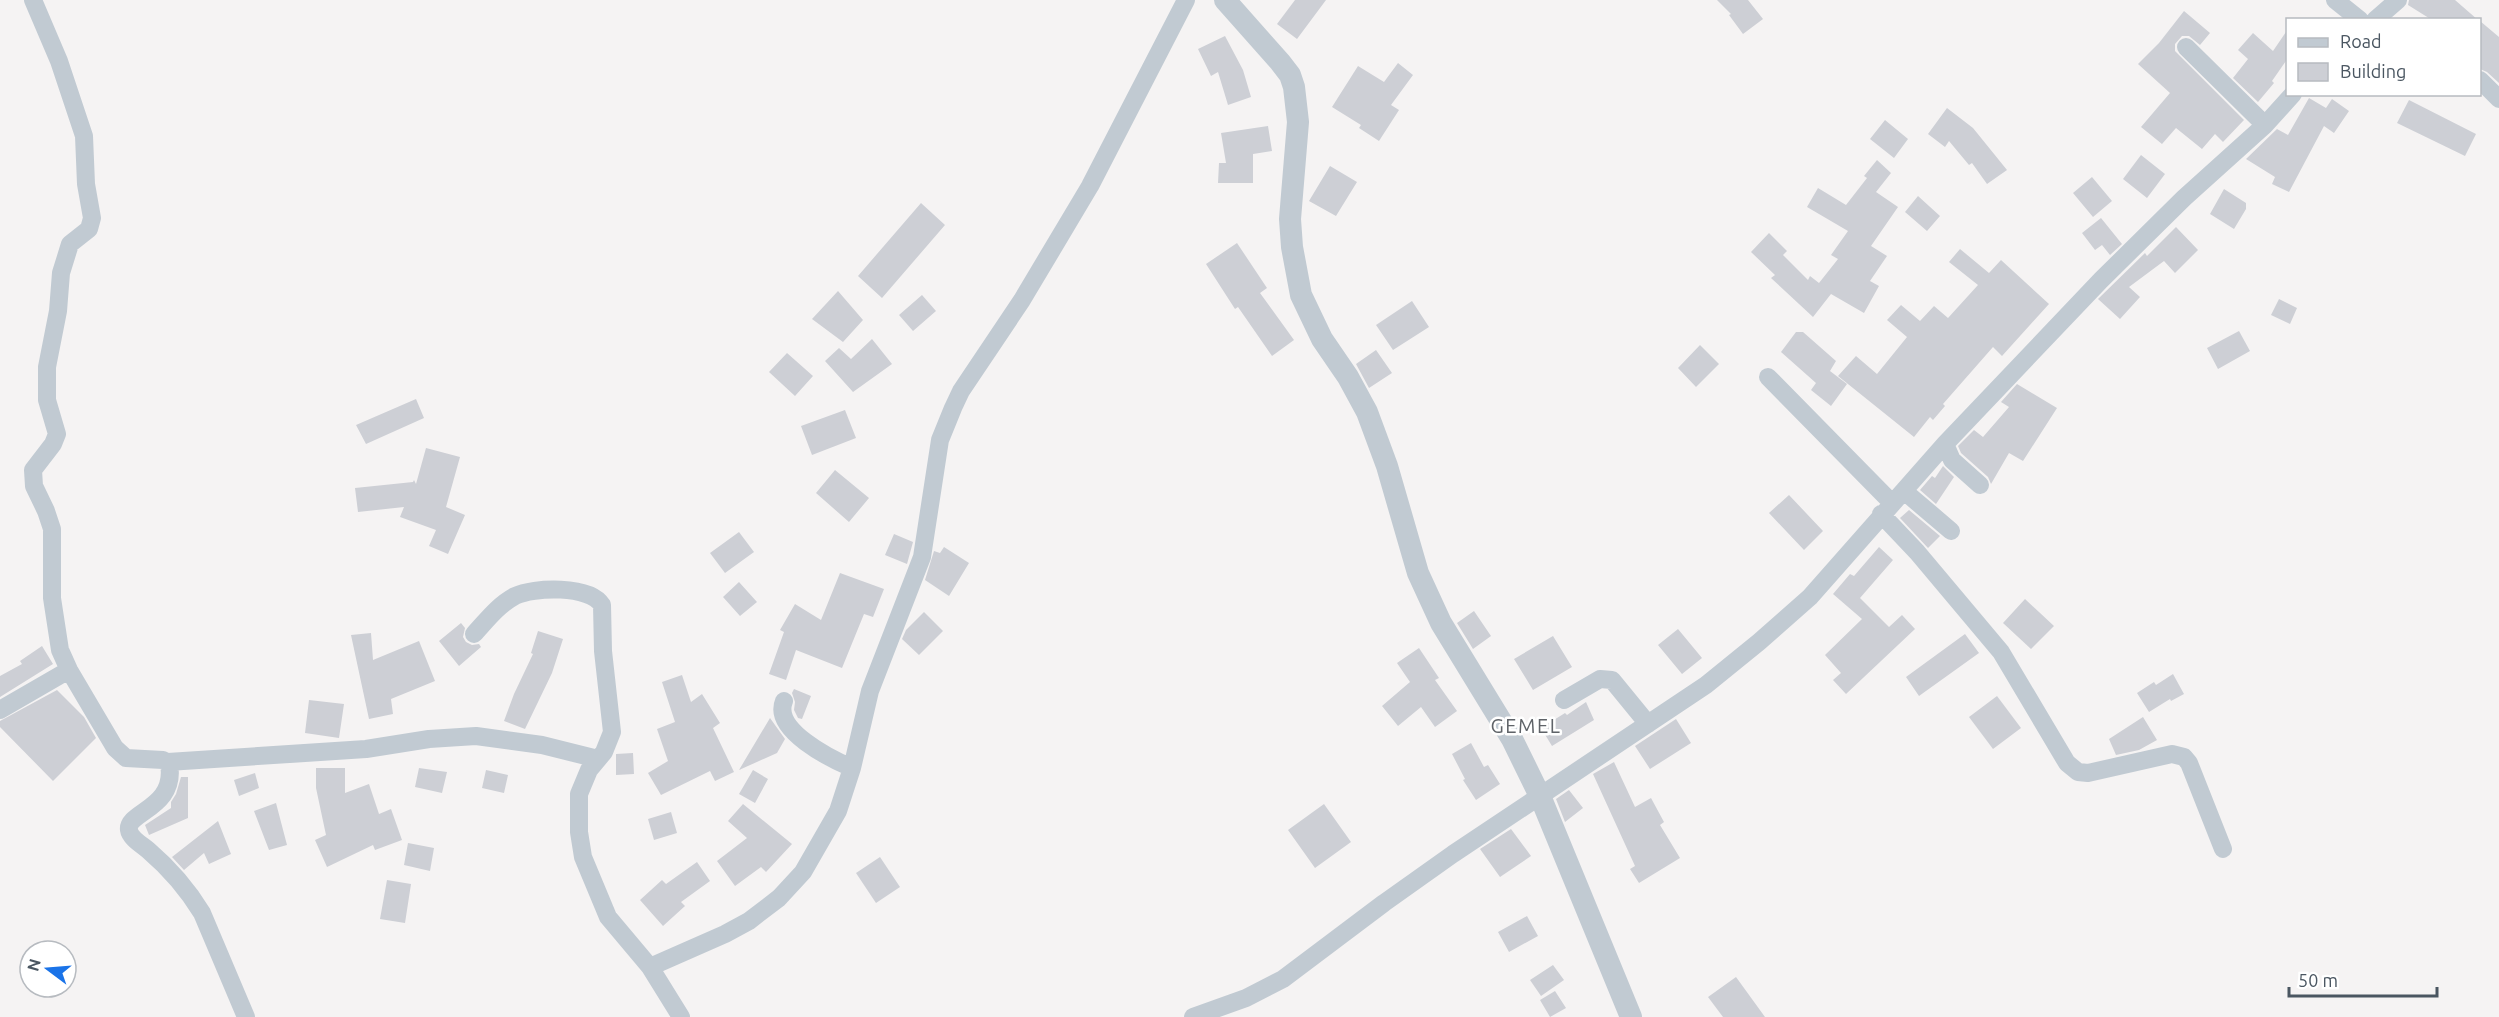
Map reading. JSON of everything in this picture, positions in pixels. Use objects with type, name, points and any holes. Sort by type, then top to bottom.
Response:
[{"type":"street","points":[[33,0],[59,61],[84,136],[86,184],[92,218],[88,229],[70,244],[62,273],[46,385],[47,400],[57,434],[33,470],[34,486],[52,529],[52,598],[60,650],[69,670],[115,748],[126,758],[168,762],[366,749],[429,739],[476,736],[542,745],[598,759]]},
{"type":"street","points":[[650,967],[725,934],[749,921],[779,898],[803,872],[838,811],[852,768],[870,691],[922,557],[940,440],[953,408],[961,391],[1022,300],[1090,186],[1186,0]]},
{"type":"street","points":[[1225,0],[1280,62],[1290,75],[1294,87],[1298,122],[1290,219],[1292,247],[1301,296],[1322,339],[1348,377],[1367,412],[1387,466],[1418,573],[1441,623],[1512,739],[1540,796],[1631,1017]]},
{"type":"street","points":[[2335,0],[2358,18]]},
{"type":"street","points":[[2186,47],[2265,125]]},
{"type":"street","points":[[2481,81],[2499,99]]},
{"type":"street","points":[[1193,1017],[1246,998],[1284,979],[1384,903],[1706,685],[1810,597],[1945,444],[2101,280],[2184,198],[2265,125],[2291,96]]},
{"type":"street","points":[[1768,377],[1892,503],[1924,561],[2001,652],[2067,764],[2078,772],[2094,773],[2172,754],[2184,757],[2189,763],[2223,849]]},
{"type":"street","points":[[1945,444],[1952,460],[1980,485]]},
{"type":"street","points":[[1892,503],[1951,531]]},
{"type":"street","points":[[474,634],[515,596],[531,591],[574,590],[600,601],[603,611],[603,651],[612,732],[609,745],[589,770],[579,794],[579,832],[583,857],[608,917],[650,967],[681,1017]]},
{"type":"street","points":[[0,710],[69,670]]},
{"type":"street","points":[[1564,700],[1600,679],[1612,680],[1648,724]]},
{"type":"street","points":[[784,701],[782,713],[790,728],[822,753],[852,768]]},
{"type":"street","points":[[168,762],[170,778],[165,794],[130,822],[130,834],[159,860],[195,900],[246,1017]]},
{"type":"building","points":[[1295,0],[1326,0],[1297,39],[1277,24]]},
{"type":"building","points":[[1717,0],[1748,0],[1763,19],[1743,34],[1729,15],[1731,14]]},
{"type":"building","points":[[2409,0],[2455,0],[2476,18],[2429,18],[2408,5]]},
{"type":"building","points":[[2184,11],[2210,33],[2200,45],[2189,36],[2182,36],[2175,44],[2175,51],[2244,120],[2223,142],[2215,134],[2202,149],[2176,128],[2162,144],[2141,127],[2170,93],[2138,64],[2159,43]]},
{"type":"building","points":[[2481,22],[2499,37],[2499,83],[2481,69]]},
{"type":"building","points":[[2286,32],[2286,61],[2272,81],[2274,83],[2258,102],[2233,78],[2248,59],[2238,50],[2253,33],[2273,51]]},
{"type":"building","points":[[1225,36],[1243,70],[1251,97],[1228,105],[1218,72],[1211,76],[1198,49]]},
{"type":"building","points":[[1398,63],[1413,75],[1391,105],[1399,110],[1379,141],[1359,128],[1361,125],[1332,107],[1358,66],[1384,82]]},
{"type":"building","points":[[2309,98],[2326,108],[2332,99],[2349,111],[2334,133],[2324,126],[2289,192],[2272,184],[2275,177],[2246,159],[2277,129],[2288,135]]},
{"type":"building","points":[[2409,100],[2476,134],[2465,156],[2397,123]]},
{"type":"building","points":[[1947,108],[1973,128],[2007,170],[1987,184],[1972,163],[1969,165],[1949,141],[1945,147],[1928,134]]},
{"type":"building","points":[[1885,120],[1908,139],[1894,158],[1870,139]]},
{"type":"building","points":[[1268,126],[1272,151],[1253,154],[1253,183],[1218,183],[1219,163],[1226,163],[1221,133]]},
{"type":"building","points":[[2141,155],[2165,174],[2147,198],[2123,179]]},
{"type":"building","points":[[1877,160],[1891,173],[1876,192],[1898,207],[1871,246],[1887,256],[1870,281],[1879,286],[1864,313],[1831,294],[1813,317],[1771,278],[1775,275],[1751,252],[1769,233],[1787,251],[1783,255],[1808,280],[1810,276],[1819,283],[1838,259],[1831,255],[1848,231],[1807,207],[1818,188],[1846,205],[1867,178],[1864,176]]},
{"type":"building","points":[[1330,166],[1357,182],[1336,216],[1309,201]]},
{"type":"building","points":[[2092,177],[2112,201],[2093,217],[2073,193]]},
{"type":"building","points":[[2224,189],[2246,203],[2246,209],[2234,229],[2210,214]]},
{"type":"building","points":[[1918,196],[1940,216],[1927,231],[1905,212]]},
{"type":"building","points":[[921,203],[945,225],[882,298],[858,276]]},
{"type":"building","points":[[2101,218],[2122,244],[2110,255],[2102,245],[2095,250],[2082,233]]},
{"type":"building","points":[[2176,227],[2198,250],[2175,273],[2164,261],[2129,287],[2140,297],[2120,319],[2098,299],[2145,253],[2147,256]]},
{"type":"building","points":[[1237,243],[1267,288],[1260,293],[1294,340],[1272,356],[1238,307],[1235,309],[1206,264]]},
{"type":"building","points":[[1960,249],[1989,273],[2001,260],[2049,304],[2002,356],[1993,347],[1943,404],[1945,406],[1933,420],[1930,417],[1914,437],[1838,376],[1856,356],[1877,374],[1907,337],[1887,320],[1901,305],[1920,321],[1934,306],[1948,318],[1978,285],[1949,262]]},
{"type":"building","points":[[838,291],[863,320],[843,342],[812,319]]},
{"type":"building","points":[[922,295],[936,311],[913,331],[899,315]]},
{"type":"building","points":[[2279,299],[2297,308],[2290,324],[2271,315]]},
{"type":"building","points":[[1412,301],[1429,327],[1393,350],[1376,325]]},
{"type":"building","points":[[2239,331],[2250,351],[2218,369],[2207,348]]},
{"type":"building","points":[[1796,332],[1803,332],[1836,361],[1830,371],[1847,384],[1831,406],[1811,390],[1816,383],[1781,352]]},
{"type":"building","points":[[872,339],[892,364],[853,392],[825,361],[839,348],[851,359]]},
{"type":"building","points":[[1700,345],[1719,364],[1696,387],[1678,368]]},
{"type":"building","points":[[1376,350],[1392,373],[1369,388],[1356,364]]},
{"type":"building","points":[[787,353],[813,376],[795,396],[769,372]]},
{"type":"building","points":[[2017,384],[2057,408],[2023,461],[2009,453],[1991,484],[1988,477],[1961,453],[1958,446],[1974,430],[1983,437],[2009,407],[2001,402]]},
{"type":"building","points":[[416,399],[424,418],[366,444],[356,425]]},
{"type":"building","points":[[845,410],[856,438],[812,455],[801,426]]},
{"type":"building","points":[[426,448],[460,457],[446,507],[465,515],[448,554],[429,546],[436,530],[400,517],[404,507],[358,512],[355,488],[413,482],[414,480],[416,484]]},
{"type":"building","points":[[1943,466],[1954,477],[1936,504],[1920,490],[1932,476],[1935,478]]},
{"type":"building","points":[[835,470],[869,498],[849,522],[816,493]]},
{"type":"building","points":[[1789,495],[1823,531],[1804,550],[1769,513]]},
{"type":"building","points":[[1909,510],[1940,536],[1928,548],[1900,518]]},
{"type":"building","points":[[739,532],[754,552],[725,573],[710,553]]},
{"type":"building","points":[[894,534],[913,542],[907,564],[885,555]]},
{"type":"building","points":[[944,547],[969,563],[949,596],[925,580],[934,551],[940,553]]},
{"type":"building","points":[[1879,547],[1893,560],[1860,598],[1889,627],[1902,615],[1915,629],[1846,694],[1833,680],[1841,673],[1825,655],[1862,619],[1833,594],[1850,574],[1854,576]]},
{"type":"building","points":[[840,573],[884,589],[873,617],[864,614],[842,668],[796,650],[786,680],[769,674],[784,632],[780,630],[795,604],[821,620]]},
{"type":"building","points":[[739,582],[757,602],[740,616],[723,597]]},
{"type":"building","points":[[2025,599],[2054,626],[2031,649],[2003,623]]},
{"type":"building","points":[[1474,611],[1491,636],[1473,649],[1457,623]]},
{"type":"building","points":[[924,612],[943,631],[919,655],[902,639],[906,630]]},
{"type":"building","points":[[461,623],[465,628],[463,637],[466,642],[472,645],[479,644],[481,647],[459,666],[439,641]]},
{"type":"building","points":[[1678,629],[1702,658],[1682,674],[1658,645]]},
{"type":"building","points":[[538,631],[563,639],[552,673],[525,729],[504,721],[533,654],[531,653]]},
{"type":"building","points":[[371,633],[373,660],[419,641],[435,681],[391,699],[393,714],[369,719],[351,635]]},
{"type":"building","points":[[1965,634],[1979,653],[1919,696],[1906,677]]},
{"type":"building","points":[[1553,636],[1572,667],[1533,690],[1514,659]]},
{"type":"building","points":[[42,646],[53,664],[0,697],[0,676],[22,664],[20,661]]},
{"type":"building","points":[[1419,648],[1439,678],[1435,680],[1457,711],[1435,727],[1421,707],[1398,726],[1382,706],[1410,682],[1397,663]]},
{"type":"building","points":[[2173,674],[2184,694],[2171,701],[2170,699],[2149,712],[2137,693]]},
{"type":"building","points":[[682,675],[691,702],[702,694],[720,723],[713,728],[734,772],[715,781],[710,771],[661,795],[648,773],[668,761],[657,729],[675,722],[662,682]]},
{"type":"building","points":[[794,689],[811,696],[802,719],[798,718],[794,710],[795,702],[792,693]]},
{"type":"building","points":[[57,690],[84,717],[96,738],[53,781],[0,727],[0,721]]},
{"type":"building","points":[[1997,696],[2021,728],[1993,749],[1969,717]]},
{"type":"building","points":[[309,700],[344,704],[339,738],[305,733]]},
{"type":"building","points":[[1586,702],[1594,720],[1552,746],[1541,728]]},
{"type":"building","points":[[2143,717],[2157,740],[2139,750],[2116,755],[2109,739]]},
{"type":"building","points":[[770,718],[785,739],[777,753],[739,770]]},
{"type":"building","points":[[1676,719],[1691,743],[1650,769],[1635,746]]},
{"type":"building","points":[[1471,743],[1484,767],[1488,765],[1500,784],[1476,800],[1463,780],[1465,779],[1452,754]]},
{"type":"building","points":[[633,753],[634,774],[616,775],[616,754]]},
{"type":"building","points":[[1614,762],[1635,807],[1651,798],[1664,822],[1660,825],[1680,858],[1639,883],[1630,869],[1635,866],[1593,774]]},
{"type":"building","points":[[316,768],[345,768],[345,793],[369,784],[379,814],[391,809],[402,840],[375,850],[373,845],[327,867],[315,840],[326,835],[316,788]]},
{"type":"building","points":[[419,768],[447,772],[442,793],[415,787]]},
{"type":"building","points":[[486,770],[508,775],[504,793],[482,788]]},
{"type":"building","points":[[753,770],[768,779],[755,803],[739,794]]},
{"type":"building","points":[[255,773],[259,788],[239,796],[234,780]]},
{"type":"building","points":[[181,777],[188,777],[188,818],[149,835],[145,825],[171,808],[171,802]]},
{"type":"building","points":[[1569,790],[1583,808],[1565,822],[1556,799]]},
{"type":"building","points":[[276,803],[287,845],[269,850],[254,811]]},
{"type":"building","points":[[743,804],[792,844],[766,872],[761,867],[735,886],[717,861],[747,838],[728,821]]},
{"type":"building","points":[[1324,804],[1351,842],[1315,868],[1288,830]]},
{"type":"building","points":[[671,812],[677,833],[654,840],[648,819]]},
{"type":"building","points":[[218,821],[231,854],[209,864],[204,853],[184,870],[172,857]]},
{"type":"building","points":[[1511,829],[1531,856],[1500,877],[1480,849]]},
{"type":"building","points":[[408,843],[434,848],[430,871],[404,865]]},
{"type":"building","points":[[880,857],[900,887],[876,903],[856,873]]},
{"type":"building","points":[[697,862],[710,881],[681,902],[685,906],[663,926],[640,900],[662,880],[666,884]]},
{"type":"building","points":[[387,880],[411,884],[405,923],[380,919]]},
{"type":"building","points":[[1527,916],[1538,936],[1509,952],[1498,932]]},
{"type":"building","points":[[1553,965],[1564,980],[1541,996],[1530,980]]},
{"type":"building","points":[[1736,977],[1765,1017],[1723,1017],[1708,997]]},
{"type":"building","points":[[1555,991],[1566,1008],[1550,1017],[1540,1000]]},
{"type":"district","name":"GEMEL","points":[[1526,725]]}]
